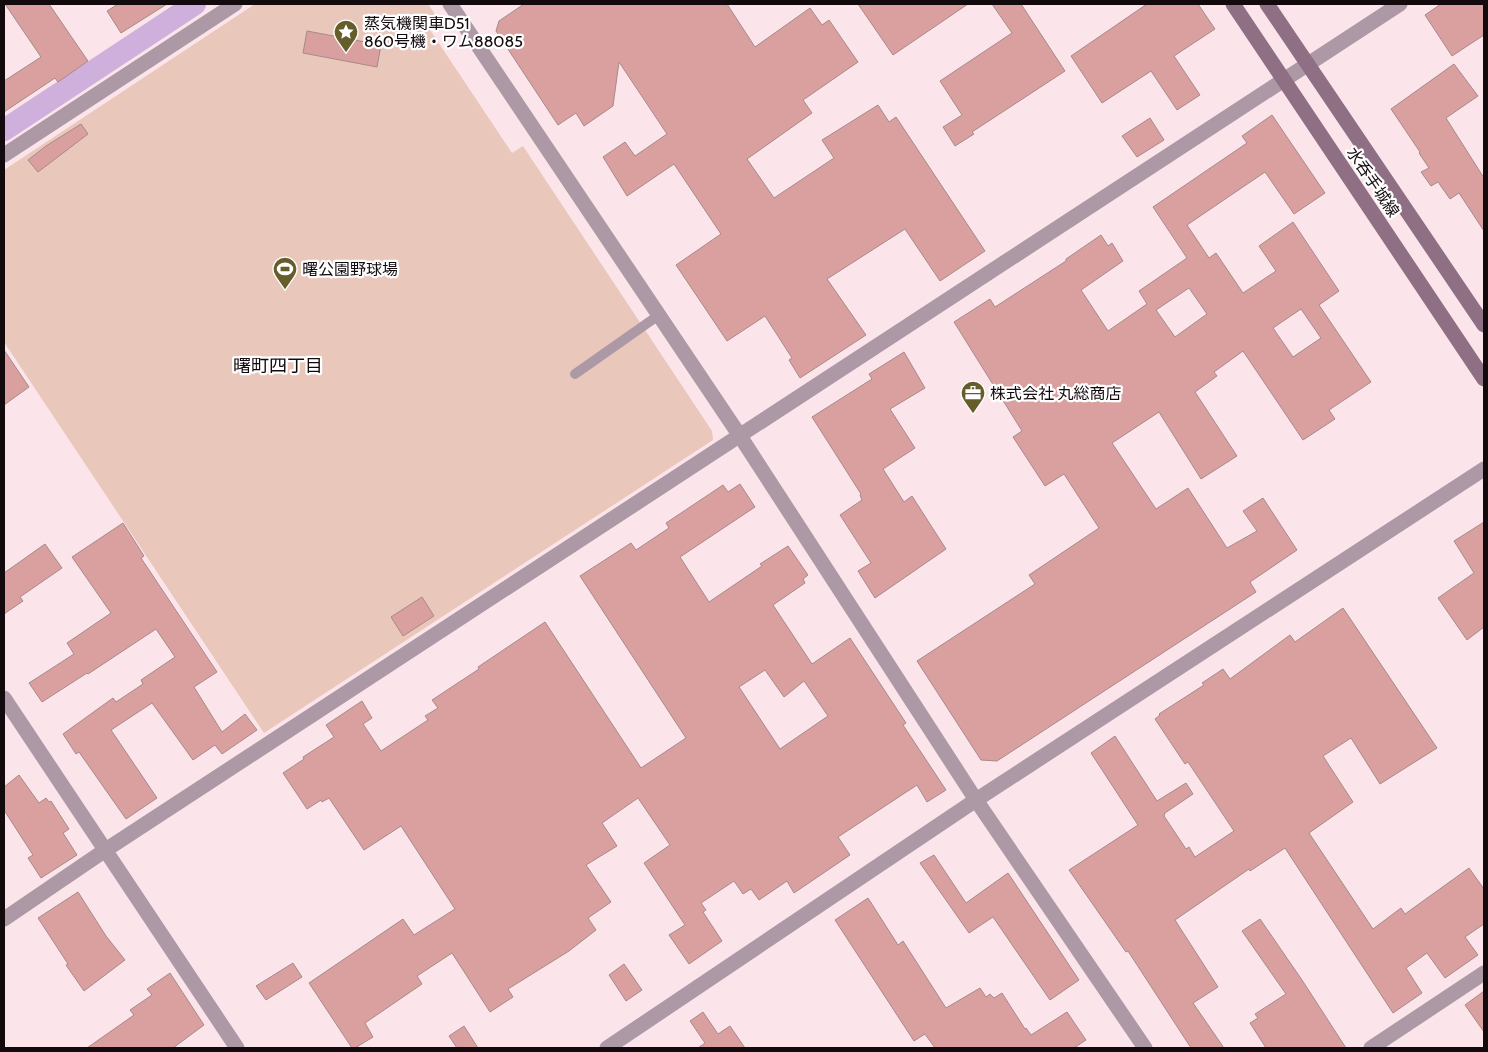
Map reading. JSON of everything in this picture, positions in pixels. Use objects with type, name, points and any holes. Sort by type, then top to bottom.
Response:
[{"type":"main road","name":"水呑手城線","points":[[1232,4],[1484,379]]},
{"type":"main road","name":"水呑手城線","points":[[1267,4],[1484,325]]},
{"type":"street","points":[[4,155],[234,4]]},
{"type":"street","points":[[450,4],[740,436],[976,800],[1145,1048]]},
{"type":"street","points":[[4,919],[104,851],[1400,4]]},
{"type":"street","points":[[607,1048],[976,800],[1484,469]]},
{"type":"street","points":[[4,698],[236,1048]]},
{"type":"street","points":[[1371,1048],[1484,973]]},
{"type":"lane","points":[[575,374],[659,315]]},
{"type":"shaded area","points":[[255,4],[428,4],[439,20],[428,27],[512,153],[523,146],[712,431],[713,440],[264,733],[4,342],[4,170]]},
{"type":"building","points":[[5,4],[49,4],[88,61],[58,82],[55,78],[4,112],[4,81],[41,57]]},
{"type":"building","points":[[118,4],[167,4],[121,33],[107,11]]},
{"type":"building","points":[[524,4],[727,4],[755,47],[810,8],[822,25],[829,20],[858,62],[803,100],[812,113],[747,159],[774,198],[834,158],[822,140],[878,105],[889,122],[896,117],[985,251],[940,281],[905,229],[827,279],[866,335],[800,378],[789,360],[792,358],[765,316],[727,341],[676,265],[721,234],[674,164],[627,196],[603,157],[625,142],[635,156],[667,134],[619,62],[613,106],[584,126],[576,113],[558,125],[496,31],[499,21]]},
{"type":"building","points":[[858,4],[968,4],[893,55]]},
{"type":"building","points":[[992,4],[1021,4],[1065,71],[972,132],[974,134],[955,146],[943,127],[962,115],[940,81],[1012,33]]},
{"type":"building","points":[[1147,4],[1198,4],[1215,29],[1174,56],[1200,95],[1177,110],[1151,71],[1102,103],[1071,56]]},
{"type":"building","points":[[1441,4],[1484,4],[1484,35],[1452,56],[1425,15]]},
{"type":"building","points":[[307,31],[381,45],[377,67],[303,53]]},
{"type":"building","points":[[1454,64],[1478,96],[1446,118],[1484,178],[1484,231],[1459,193],[1450,199],[1438,182],[1431,186],[1421,172],[1429,168],[1391,109]]},
{"type":"building","points":[[1272,115],[1325,193],[1294,214],[1265,172],[1187,225],[1209,258],[1216,253],[1243,293],[1276,271],[1259,246],[1293,222],[1339,291],[1319,305],[1371,382],[1329,410],[1335,419],[1303,440],[1243,351],[1214,372],[1217,376],[1195,392],[1237,456],[1201,479],[1159,412],[1112,443],[1156,509],[1188,488],[1227,548],[1257,531],[1243,511],[1263,498],[1297,550],[1250,582],[1256,592],[997,761],[981,760],[917,661],[1035,584],[1029,575],[1099,528],[1064,474],[1045,486],[1013,437],[1022,431],[954,322],[990,299],[995,307],[1066,261],[1066,259],[1101,235],[1108,246],[1112,243],[1123,261],[1081,290],[1108,331],[1147,304],[1139,291],[1187,258],[1153,207],[1247,143],[1242,136]],"holes":[[[1189,288],[1207,314],[1175,337],[1156,310]],[[1301,309],[1321,338],[1293,357],[1273,328]]]},
{"type":"building","points":[[1150,118],[1164,140],[1137,157],[1122,136]]},
{"type":"building","points":[[81,124],[88,134],[38,172],[28,160]]},
{"type":"building","points":[[4,350],[29,387],[4,405]]},
{"type":"building","points":[[904,352],[925,388],[890,409],[915,448],[883,469],[904,502],[912,496],[946,549],[875,598],[858,571],[871,563],[840,515],[862,500],[861,494],[812,417],[872,379],[869,374]]},
{"type":"building","points":[[740,484],[755,507],[680,557],[709,602],[762,566],[760,564],[788,546],[808,575],[803,579],[805,583],[773,605],[812,664],[850,638],[906,723],[903,725],[946,790],[927,802],[917,785],[838,837],[850,855],[794,893],[787,881],[759,900],[751,889],[743,894],[734,881],[701,903],[706,910],[703,912],[722,941],[689,964],[669,935],[685,925],[644,863],[670,845],[638,798],[602,823],[617,846],[586,865],[611,902],[588,918],[596,930],[569,951],[508,989],[513,997],[490,1012],[452,953],[417,976],[422,984],[365,1023],[373,1037],[352,1048],[309,983],[403,919],[414,935],[455,909],[401,826],[364,850],[329,798],[322,802],[321,800],[307,809],[283,773],[304,759],[303,757],[334,737],[326,725],[362,701],[372,718],[363,724],[381,751],[428,720],[425,716],[438,708],[432,700],[545,622],[641,768],[686,738],[580,576],[631,543],[636,550],[669,528],[666,523],[723,485],[728,492]],"holes":[[[765,670],[784,697],[804,681],[828,716],[780,749],[739,687]]]},
{"type":"building","points":[[1484,522],[1484,627],[1467,640],[1438,598],[1474,573],[1454,541]]},
{"type":"building","points":[[123,523],[144,556],[141,558],[217,672],[194,687],[222,732],[245,714],[257,730],[222,754],[215,745],[193,760],[152,703],[111,730],[157,798],[126,819],[79,752],[76,754],[63,734],[113,698],[116,702],[143,684],[141,680],[175,657],[156,629],[42,702],[29,683],[74,654],[67,643],[111,613],[72,557]]},
{"type":"building","points":[[45,544],[62,568],[20,597],[23,601],[4,614],[4,573]]},
{"type":"building","points":[[422,597],[434,616],[403,636],[391,617]]},
{"type":"building","points":[[1343,608],[1437,748],[1380,784],[1351,738],[1323,756],[1353,802],[1309,833],[1373,929],[1401,908],[1405,914],[1469,868],[1484,889],[1484,924],[1465,937],[1478,955],[1445,978],[1427,953],[1406,968],[1422,993],[1393,1013],[1285,848],[1250,871],[1249,869],[1175,920],[1218,987],[1193,1003],[1224,1048],[1191,1048],[1128,951],[1126,952],[1069,870],[1138,825],[1091,753],[1115,736],[1157,801],[1186,783],[1193,794],[1165,813],[1164,816],[1186,849],[1189,847],[1195,857],[1234,831],[1188,762],[1185,764],[1155,719],[1159,714],[1204,685],[1202,683],[1223,669],[1230,679],[1290,635],[1295,642]]},
{"type":"building","points":[[19,775],[39,803],[46,798],[49,802],[51,801],[69,829],[63,833],[77,855],[41,878],[28,858],[33,855],[4,810],[4,787]]},
{"type":"building","points":[[934,855],[966,903],[1008,873],[1079,980],[1050,1000],[993,917],[969,933],[920,863]]},
{"type":"building","points":[[78,892],[106,936],[125,960],[84,991],[38,918]]},
{"type":"building","points":[[868,898],[898,945],[903,941],[946,1008],[980,988],[986,997],[990,994],[994,998],[1002,993],[1025,1029],[1031,1035],[1067,1012],[1086,1040],[1074,1048],[935,1048],[925,1034],[914,1041],[835,920]]},
{"type":"building","points":[[1260,919],[1346,1048],[1266,1048],[1250,1023],[1258,1018],[1255,1014],[1286,994],[1242,931]]},
{"type":"building","points":[[293,963],[302,977],[266,1000],[256,986]]},
{"type":"building","points":[[624,964],[642,990],[626,1001],[609,975]]},
{"type":"building","points":[[170,973],[204,1025],[173,1048],[87,1048],[134,1015],[130,1010],[152,995],[147,989]]},
{"type":"building","points":[[1484,991],[1484,1032],[1465,1005]]},
{"type":"building","points":[[703,1012],[718,1034],[730,1026],[745,1048],[698,1048],[705,1043],[690,1021]]},
{"type":"building","points":[[464,1026],[478,1048],[457,1048],[449,1036]]},
{"type":"waterway","points":[[4,130],[195,4]]},
{"type":"place","name":"蒸気機関車D51 860号機・ワム88085","points":[[346,53]]},
{"type":"place","name":"曙公園野球場","points":[[285,290]]},
{"type":"place","name":"株式会社 丸総商店","points":[[973,414]]},
{"type":"district","name":"曙町四丁目","points":[[278,366]]}]
